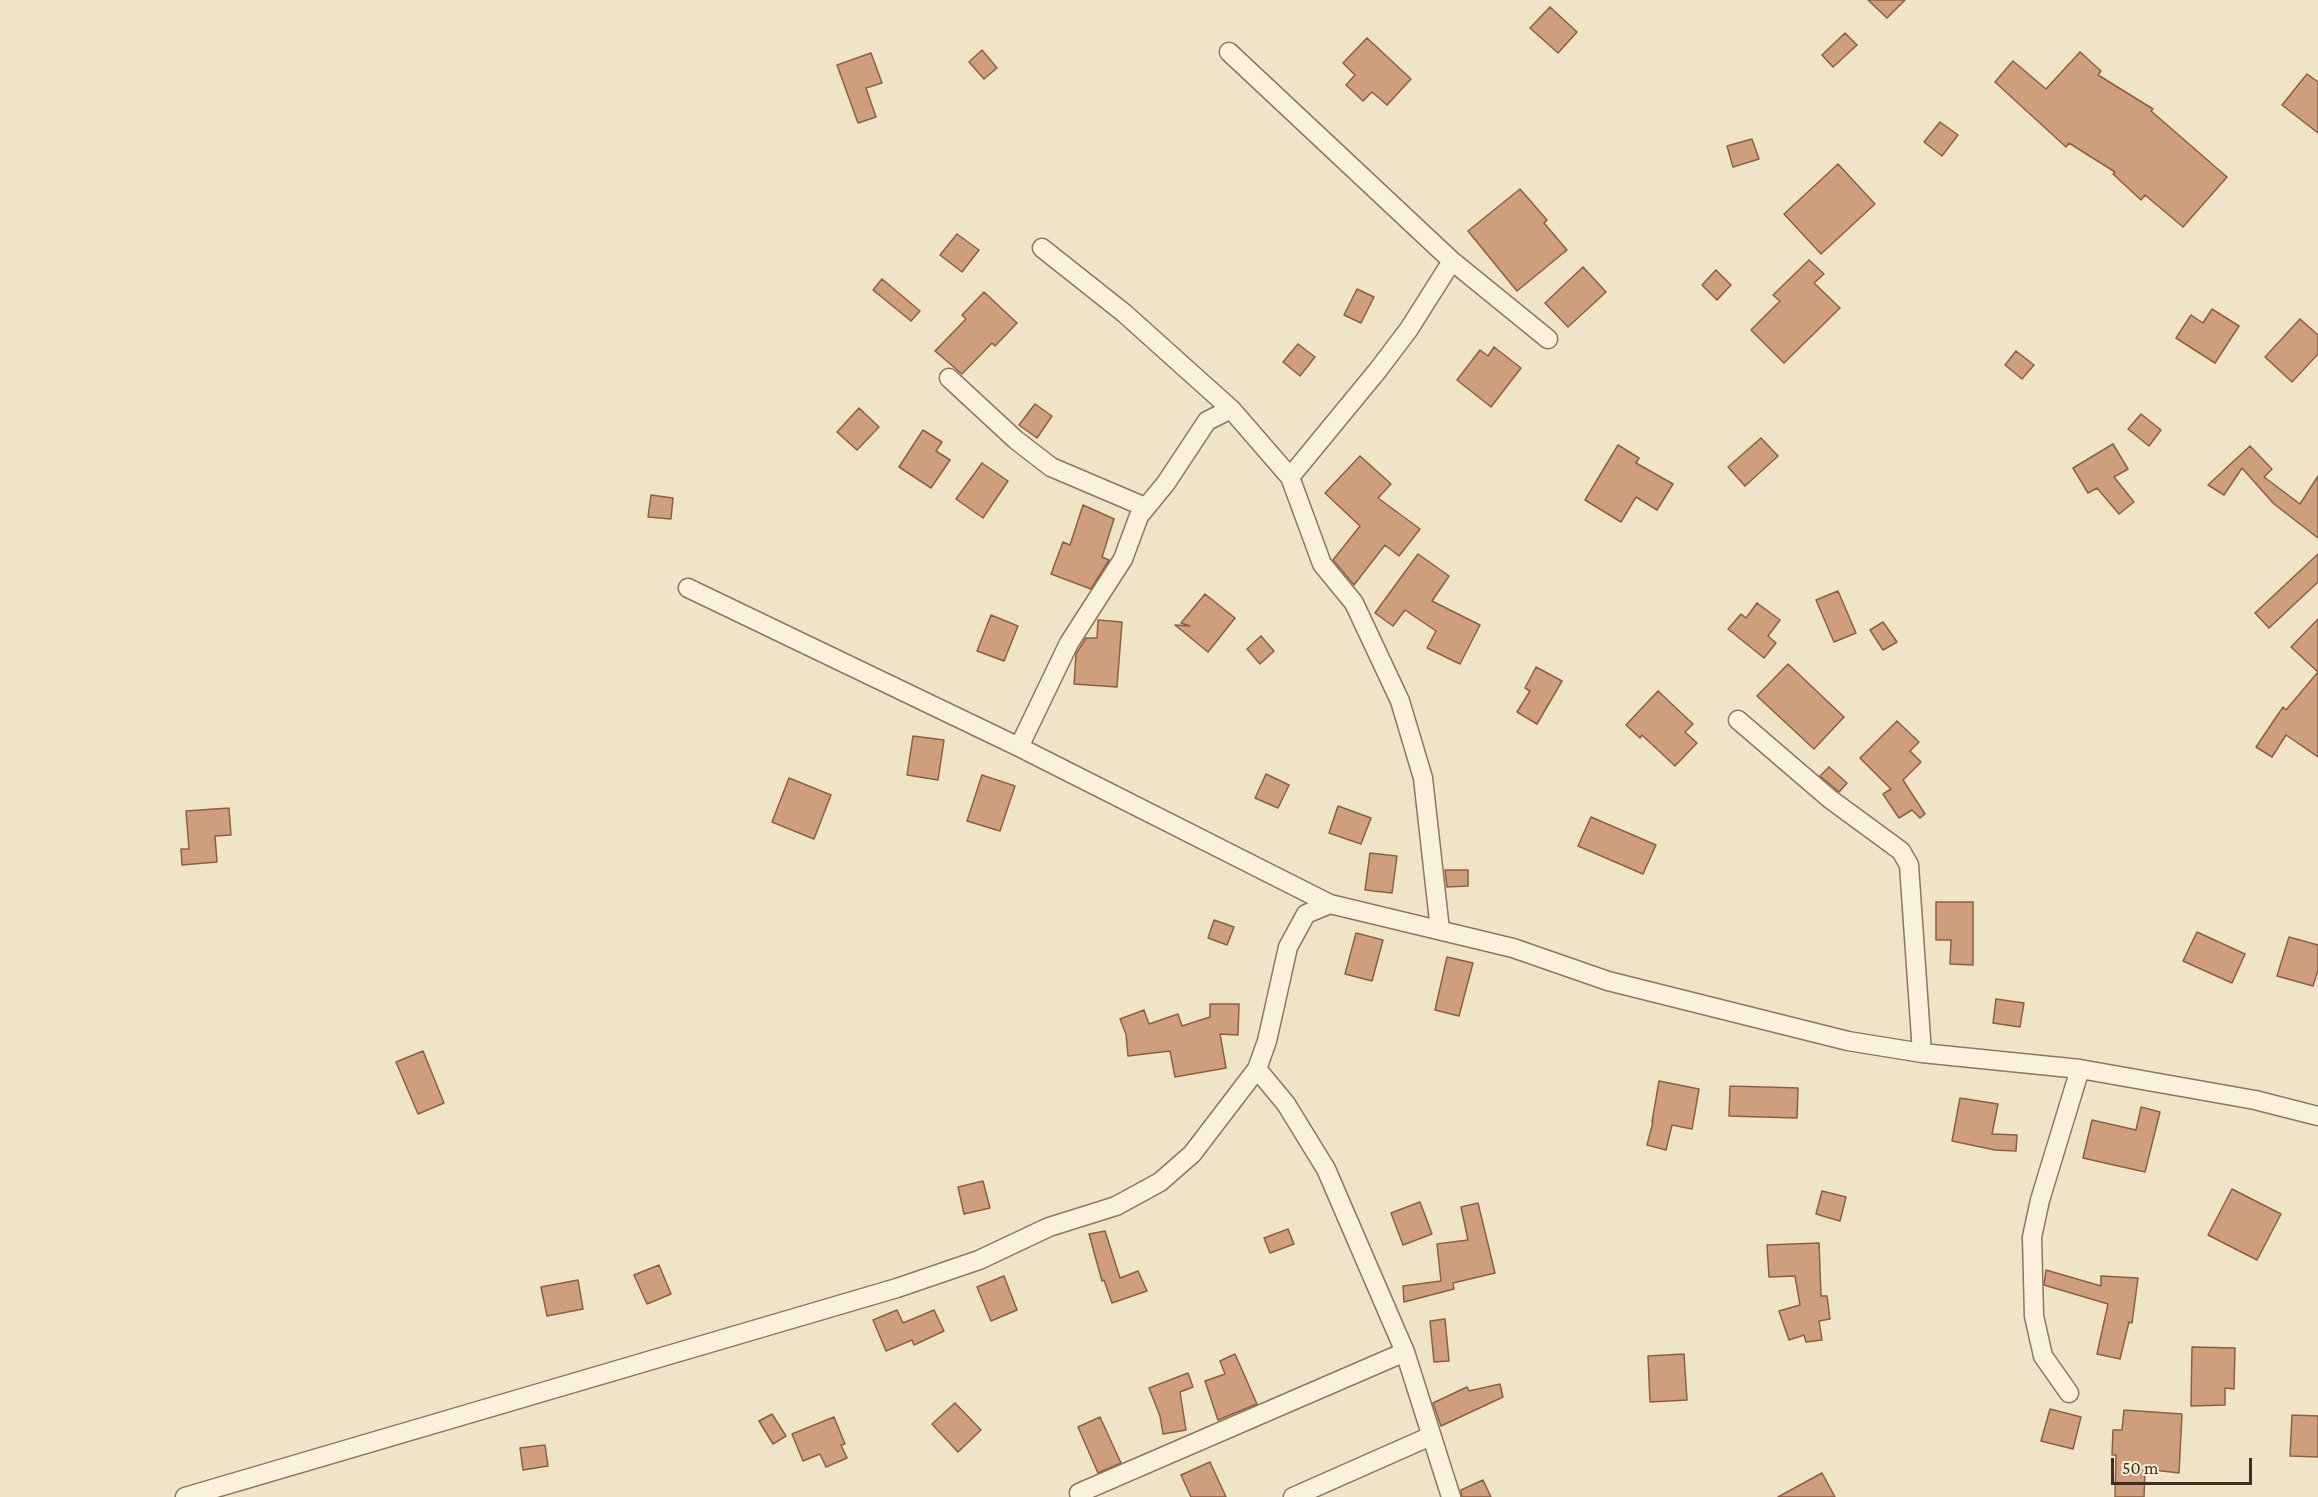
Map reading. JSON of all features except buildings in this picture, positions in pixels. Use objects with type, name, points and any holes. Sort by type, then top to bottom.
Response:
[{"type":"street","points":[[1229,52],[1452,261],[1548,339]]},
{"type":"street","points":[[1042,248],[1124,313],[1231,410],[1290,477],[1322,564],[1354,603],[1400,701],[1423,778],[1440,930]]},
{"type":"street","points":[[1290,477],[1378,370],[1409,328],[1452,261]]},
{"type":"street","points":[[949,378],[1016,440],[1051,467],[1145,507]]},
{"type":"street","points":[[1019,747],[1069,643],[1123,559],[1139,516],[1166,483],[1207,421],[1231,410]]},
{"type":"street","points":[[688,588],[1019,747],[1330,904],[1513,948],[1608,981],[1848,1041],[1922,1053],[2080,1069],[2255,1100],[2318,1116]]},
{"type":"street","points":[[1738,720],[1830,799],[1901,851],[1909,865],[1922,1053]]},
{"type":"street","points":[[185,1497],[897,1288],[979,1260],[1049,1227],[1116,1206],[1160,1182],[1192,1154],[1257,1069],[1267,1041],[1288,947],[1306,914],[1330,904]]},
{"type":"street","points":[[1257,1069],[1286,1104],[1326,1169],[1405,1352],[1444,1471],[1446,1495]]},
{"type":"street","points":[[2069,1393],[2043,1356],[2034,1316],[2032,1237],[2040,1200],[2080,1069]]},
{"type":"street","points":[[1078,1493],[1405,1352]]},
{"type":"street","points":[[1293,1497],[1431,1436]]}]
